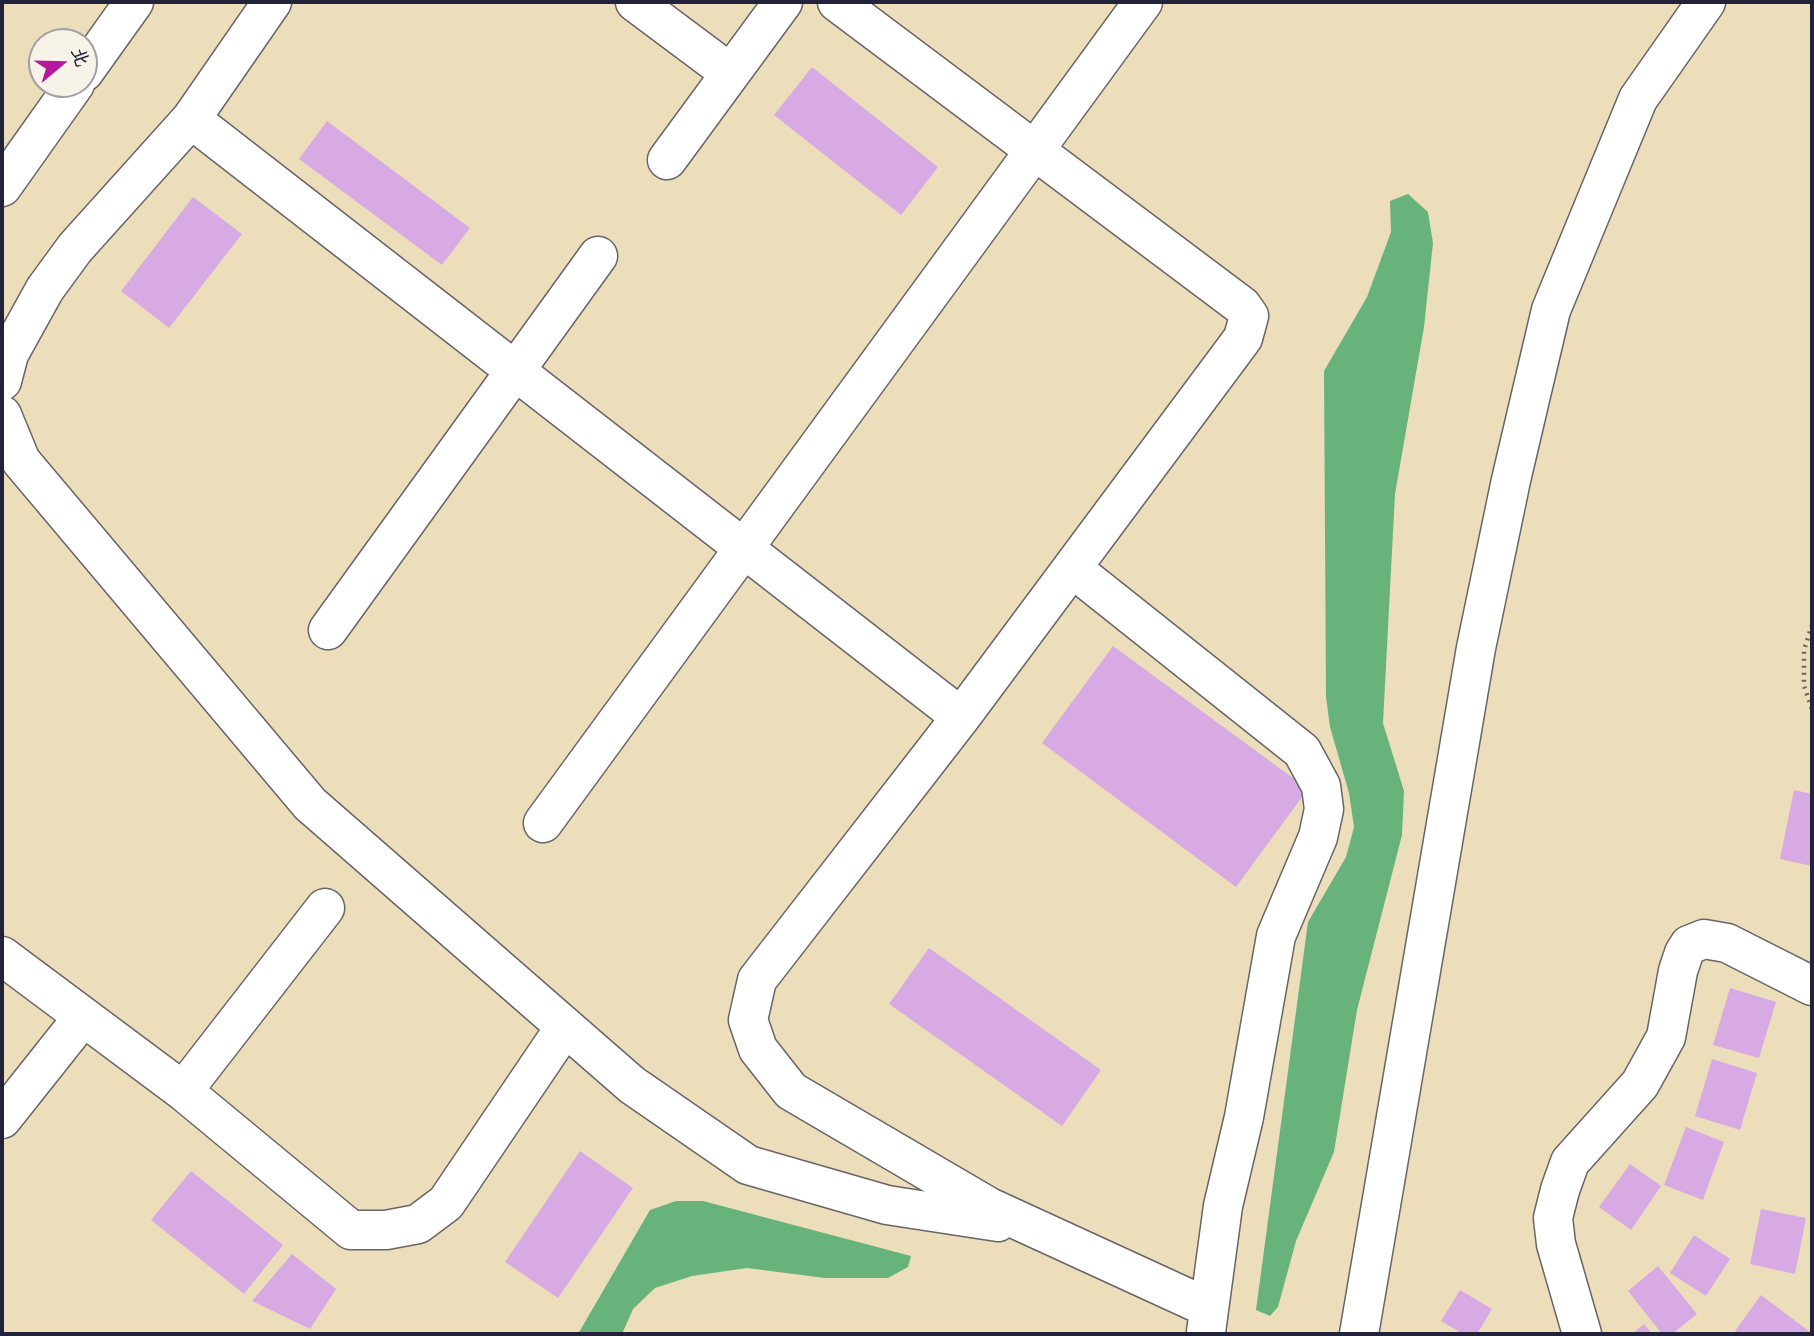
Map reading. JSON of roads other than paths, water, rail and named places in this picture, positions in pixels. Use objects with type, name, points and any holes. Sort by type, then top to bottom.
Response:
[{"type":"street","points":[[98,52],[134,2]]},
{"type":"street","points":[[2,381],[9,354],[46,289],[75,248],[191,119],[271,2]]},
{"type":"street","points":[[635,2],[730,73]]},
{"type":"street","points":[[667,160],[783,2]]},
{"type":"street","points":[[837,2],[1242,306],[1249,316],[1243,338],[961,717],[757,980],[748,1020],[758,1049],[791,1091],[989,1207],[1035,1227],[1207,1321],[1223,1206],[1244,1118],[1276,936],[1318,837],[1324,808],[1321,786],[1302,751],[1072,568]]},
{"type":"street","points":[[544,823],[1143,2]]},
{"type":"street","points":[[1359,1334],[1476,648],[1511,480],[1551,310],[1638,99],[1706,2]]},
{"type":"street","points":[[2,187],[65,98]]},
{"type":"street","points":[[191,119],[961,717]]},
{"type":"street","points":[[328,630],[598,256]]},
{"type":"street","points":[[2,415],[21,461],[310,804],[632,1085],[748,1165],[887,1205],[1035,1227]]},
{"type":"street","points":[[183,1091],[325,908]]},
{"type":"street","points":[[1583,1334],[1556,1244],[1553,1218],[1560,1190],[1570,1162],[1640,1084],[1666,1037],[1678,971],[1689,945],[1704,939],[1727,943],[1812,986]]},
{"type":"street","points":[[2,956],[183,1091],[351,1230],[386,1230],[418,1224],[446,1203],[565,1027]]},
{"type":"street","points":[[2,1119],[83,1017]]}]
